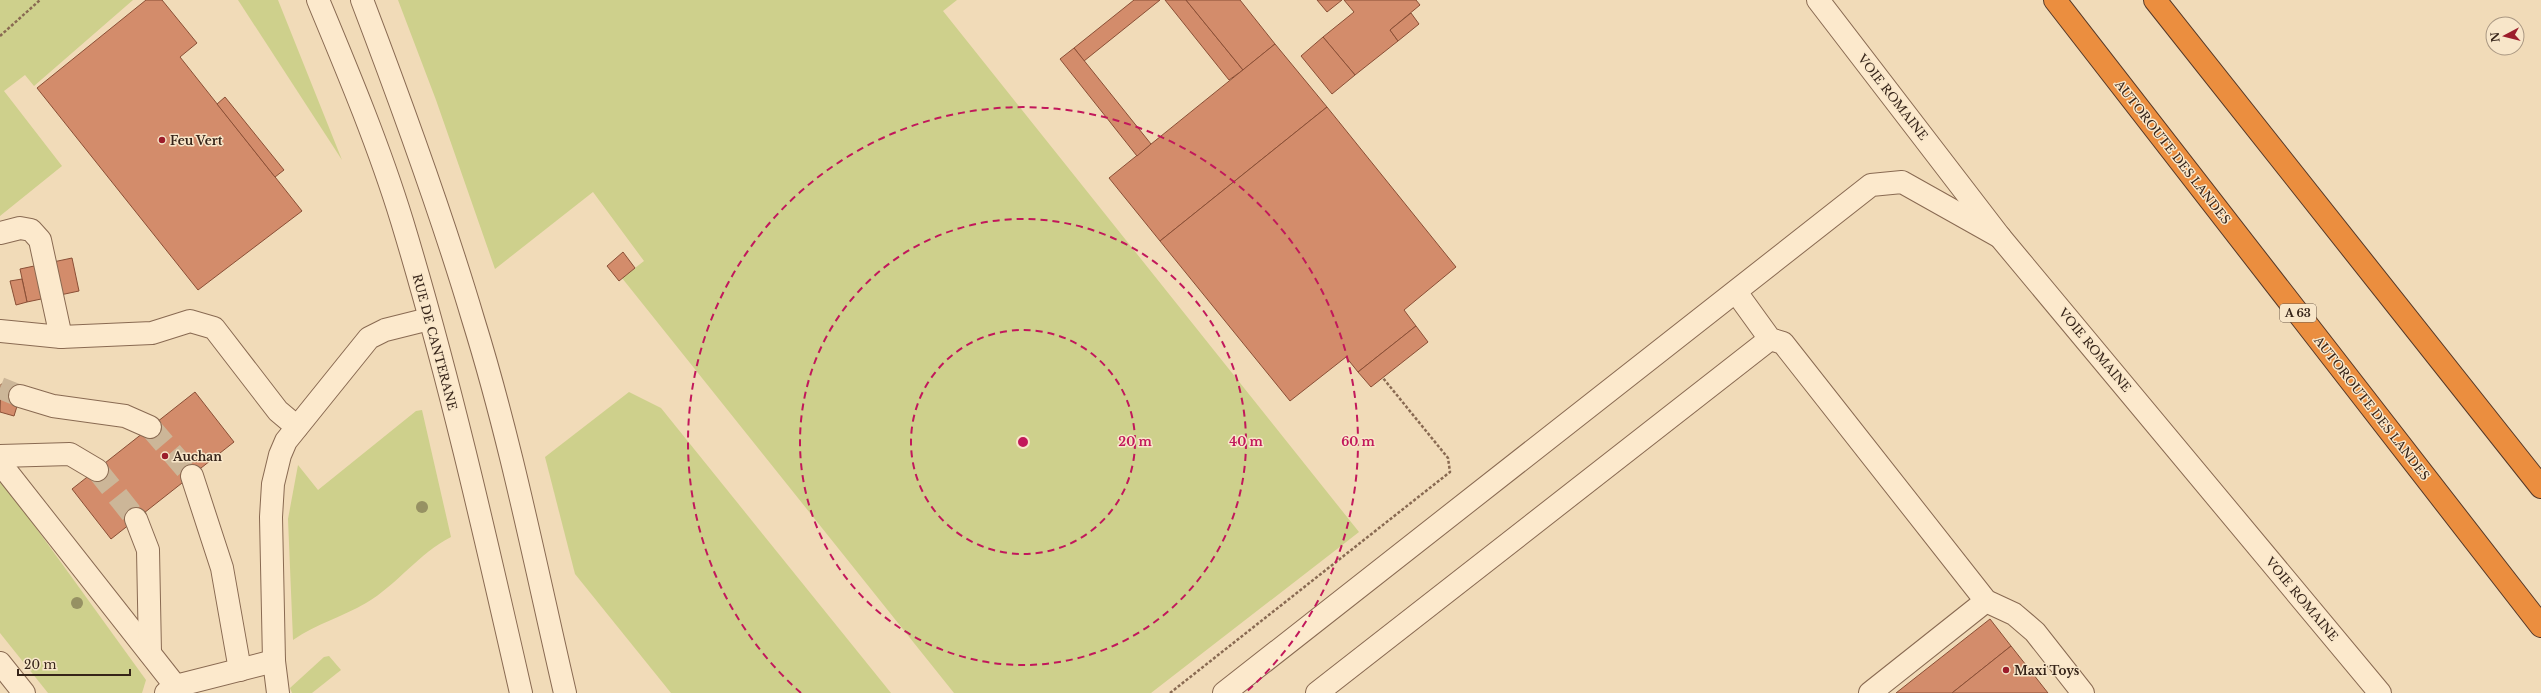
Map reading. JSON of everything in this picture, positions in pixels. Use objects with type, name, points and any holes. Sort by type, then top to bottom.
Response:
[{"type":"highway","name":"AUTOROUTE DES LANDES","points":[[2055,0],[2541,626]]},
{"type":"highway","points":[[2155,0],[2541,487]]},
{"type":"street","name":"RUE DE CANTERANE","points":[[318,0],[355,88],[402,220],[476,495],[521,693]]},
{"type":"street","points":[[362,0],[439,211],[474,321],[517,487],[565,693]]},
{"type":"street","name":"VOIE ROMAINE","points":[[1818,0],[2000,237],[2380,693]]},
{"type":"street","points":[[1224,693],[1871,185],[1902,182],[2000,237]]},
{"type":"street","points":[[0,234],[20,228],[31,230],[40,240],[61,337]]},
{"type":"street","points":[[1736,292],[1770,339],[1782,343],[1986,601],[2014,614],[2035,632],[2083,693]]},
{"type":"street","points":[[278,693],[274,661],[271,517],[273,484],[283,448],[297,427],[369,338],[385,330],[429,319]]},
{"type":"street","points":[[0,331],[61,337],[152,333],[190,321],[214,328],[278,411],[297,427]]},
{"type":"street","points":[[1317,693],[1770,339]]},
{"type":"street","points":[[20,396],[53,406],[125,416],[150,427]]},
{"type":"street","points":[[0,456],[70,454],[96,470]]},
{"type":"street","points":[[0,463],[150,653],[174,690],[274,661]]},
{"type":"street","points":[[192,476],[222,568],[240,670]]},
{"type":"street","points":[[136,519],[148,550],[150,653]]},
{"type":"street","points":[[1870,693],[1986,601]]},
{"type":"street","points":[[0,663],[24,693]]},
{"type":"path","points":[[0,36],[40,0]]},
{"type":"path","points":[[1170,693],[1450,472],[1448,458],[1383,378]]},
{"type":"green space","points":[[0,0],[133,0],[34,86],[25,75],[4,91],[62,166],[0,216]]},
{"type":"green space","points":[[238,0],[278,0],[342,160]]},
{"type":"green space","points":[[398,0],[957,0],[943,11],[1359,532],[1151,693],[954,693],[622,278],[644,261],[593,192],[495,269],[436,100]]},
{"type":"green space","points":[[629,392],[661,408],[891,693],[671,693],[575,574],[545,457]]},
{"type":"green space","points":[[422,410],[451,537],[418,560],[377,596],[293,640],[288,519],[298,465],[318,490],[416,411]]},
{"type":"green space","points":[[0,478],[146,680],[142,693],[48,693],[0,633]]},
{"type":"green space","points":[[329,656],[341,670],[312,693],[292,693],[290,688],[324,657]]},
{"type":"building","name":"Feu Vert","points":[[146,0],[162,0],[197,43],[180,57],[302,211],[198,290],[37,88]]},
{"type":"building","points":[[1134,0],[1160,0],[1084,61],[1074,48]]},
{"type":"building","points":[[1165,0],[1186,0],[1243,70],[1229,80]]},
{"type":"building","points":[[1186,0],[1240,0],[1275,44],[1243,70]]},
{"type":"building","points":[[1317,0],[1342,0],[1327,12]]},
{"type":"building","points":[[1344,0],[1416,0],[1420,5],[1390,30],[1398,41],[1355,75],[1323,37],[1354,12]]},
{"type":"building","points":[[1411,13],[1419,24],[1398,41],[1390,30]]},
{"type":"building","points":[[1323,37],[1355,75],[1332,94],[1301,56]]},
{"type":"building","points":[[1275,44],[1327,107],[1160,241],[1109,178]]},
{"type":"building","points":[[1074,48],[1151,144],[1137,156],[1060,59]]},
{"type":"building","points":[[225,97],[284,170],[275,177],[217,104]]},
{"type":"building","points":[[1327,107],[1456,267],[1404,310],[1416,326],[1358,372],[1346,357],[1290,401],[1160,241]]},
{"type":"building","points":[[623,252],[635,268],[619,281],[607,266]]},
{"type":"building","points":[[72,258],[79,291],[27,302],[20,269]]},
{"type":"building","points":[[22,279],[27,302],[16,305],[10,281]]},
{"type":"building","points":[[1416,326],[1428,342],[1371,387],[1358,372]]},
{"type":"building","points":[[1,384],[22,390],[14,416],[0,412]]},
{"type":"building","name":"Auchan","points":[[195,392],[234,442],[111,539],[72,489]]},
{"type":"building","points":[[1990,619],[2011,646],[1952,693],[1896,693]]},
{"type":"building","name":"Maxi Toys","points":[[2011,646],[2048,693],[1952,693]]},
{"type":"tunnel","points":[[0,388],[20,396]]},
{"type":"tunnel","points":[[150,427],[192,476]]},
{"type":"tunnel","points":[[97,470],[136,519]]},
{"type":"place","name":"Feu Vert","points":[[162,140]]},
{"type":"place","name":"Auchan","points":[[165,456]]},
{"type":"place","name":"Maxi Toys","points":[[2006,670]]}]
